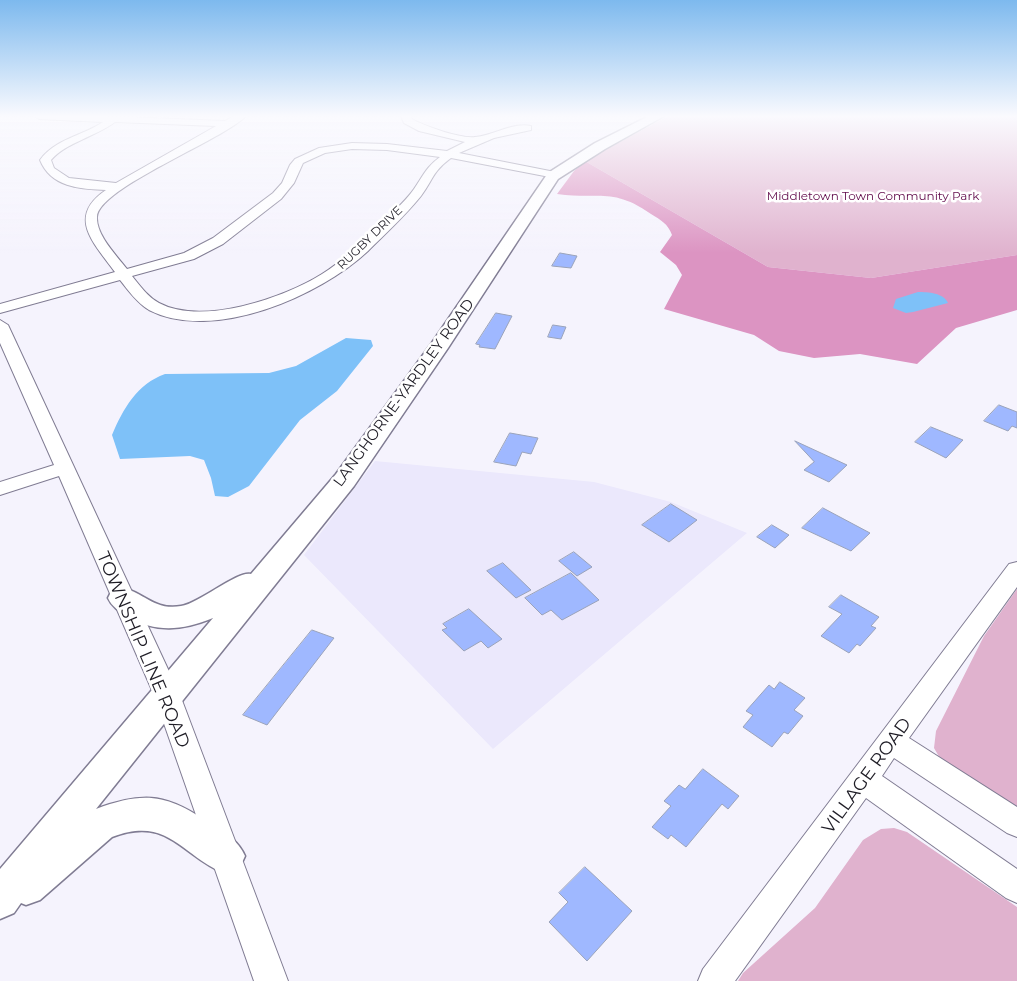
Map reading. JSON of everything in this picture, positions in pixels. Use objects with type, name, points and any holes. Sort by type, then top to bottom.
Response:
[{"type":"main road","name":"LANGHORNE-YARDLEY ROAD","points":[[0,899],[345,480],[559,172],[577,162]]},
{"type":"main road","points":[[122,598],[156,616],[173,617],[190,614],[226,600],[282,555]]},
{"type":"main road","points":[[0,909],[79,840],[99,826],[120,817],[150,814],[172,818],[226,856]]},
{"type":"street","points":[[46,162],[53,174],[66,181],[118,187]]},
{"type":"street","name":"RUGBY DRIVE","points":[[162,162],[118,187],[96,204],[90,218],[95,234],[144,299],[154,306],[178,313],[219,314],[251,308],[272,301],[318,282],[344,265],[417,193],[427,172],[440,162]]},
{"type":"street","points":[[0,309],[48,296],[62,290],[176,260],[218,241],[277,196],[289,181],[295,164],[299,162]]},
{"type":"street","points":[[486,162],[515,169],[559,172]]},
{"type":"street","points":[[0,300],[43,291],[62,290]]},
{"type":"street","name":"TOWNSHIP LINE ROAD","points":[[0,325],[166,696],[271,981]]},
{"type":"street","points":[[0,489],[64,468]]},
{"type":"street","name":"VILLAGE ROAD","points":[[715,981],[1017,570]]},
{"type":"street","points":[[892,742],[1017,823]]},
{"type":"street","points":[[864,780],[1017,887]]},
{"type":"shaded area","points":[[586,162],[768,267],[871,278],[1017,255],[1017,310],[956,328],[917,364],[860,354],[814,358],[779,351],[754,335],[664,309],[682,275],[676,265],[660,252],[672,235],[670,231],[658,218],[626,200],[605,196],[557,194],[574,171]]},
{"type":"shaded area","points":[[375,461],[594,482],[671,502],[747,533],[493,749],[304,555]]},
{"type":"green space","name":"Middletown Town Community Park","points":[[586,162],[1017,162],[1017,255],[871,278],[768,267]]},
{"type":"green space","points":[[1017,589],[1017,811],[945,767],[934,748],[936,731],[984,636]]},
{"type":"green space","points":[[894,828],[907,832],[1017,907],[1017,981],[738,981],[743,973],[815,908],[863,840],[881,829]]},
{"type":"water","points":[[918,292],[939,295],[948,303],[906,313],[893,308],[896,299]]},
{"type":"water","points":[[346,338],[371,340],[373,346],[337,391],[300,420],[249,486],[228,497],[215,496],[204,460],[190,456],[120,459],[112,435],[132,398],[155,378],[165,374],[269,373],[296,366]]},
{"type":"building","points":[[560,253],[577,256],[571,268],[552,266]]},
{"type":"building","points":[[496,313],[512,316],[495,349],[479,347],[480,345],[476,344]]},
{"type":"building","points":[[553,325],[566,327],[561,339],[548,337]]},
{"type":"building","points":[[999,405],[1017,412],[1017,428],[1012,426],[1008,431],[984,421]]},
{"type":"building","points":[[931,427],[963,440],[946,458],[915,442]]},
{"type":"building","points":[[510,433],[538,438],[531,454],[522,452],[516,466],[494,462]]},
{"type":"building","points":[[795,441],[847,465],[829,482],[804,470],[814,462]]},
{"type":"building","points":[[671,504],[697,520],[669,542],[642,525]]},
{"type":"building","points":[[823,508],[870,533],[851,551],[802,528]]},
{"type":"building","points":[[772,525],[789,535],[775,548],[757,537]]},
{"type":"building","points":[[574,552],[592,567],[577,576],[559,561]]},
{"type":"building","points":[[503,563],[531,590],[516,598],[487,571]]},
{"type":"building","points":[[571,573],[599,600],[562,620],[551,610],[542,615],[525,598]]},
{"type":"building","points":[[841,595],[879,617],[871,626],[876,628],[860,646],[857,644],[849,653],[821,636],[842,614],[829,607]]},
{"type":"building","points":[[469,609],[502,639],[488,648],[481,641],[464,651],[442,630],[447,628],[443,624]]},
{"type":"building","points":[[312,630],[334,638],[267,725],[243,715]]},
{"type":"building","points":[[780,682],[805,698],[794,710],[803,716],[788,734],[784,732],[772,747],[743,727],[753,715],[746,711],[769,685],[774,689]]},
{"type":"building","points":[[703,769],[739,796],[728,809],[722,804],[686,847],[671,835],[668,839],[652,827],[671,806],[664,801],[679,785],[685,789]]},
{"type":"building","points":[[585,867],[632,911],[587,961],[549,922],[568,902],[559,893]]}]
